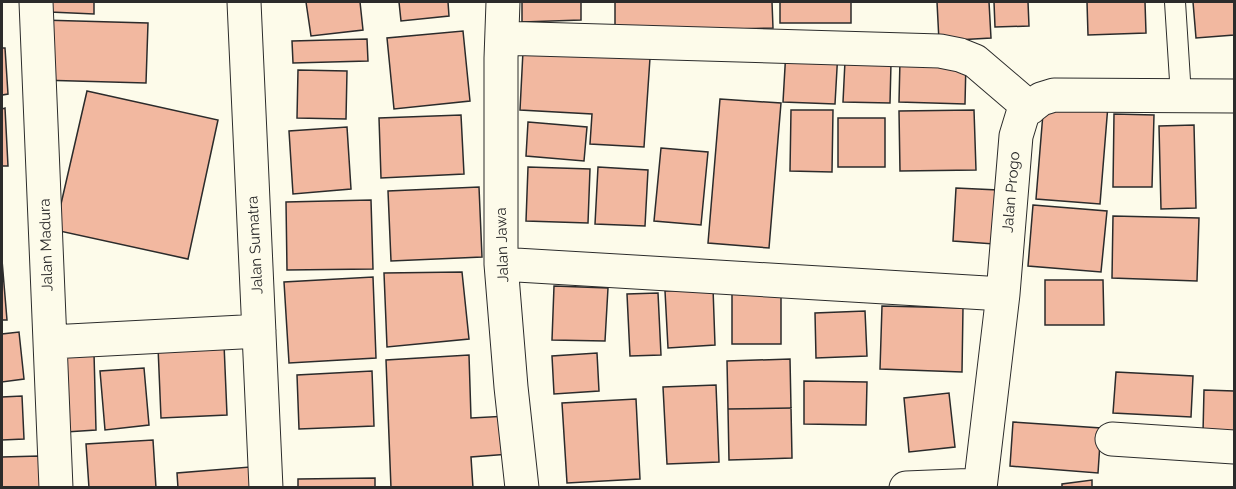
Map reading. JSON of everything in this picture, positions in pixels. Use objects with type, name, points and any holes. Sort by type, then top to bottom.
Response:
[{"type":"street","name":"Jalan Madura","points":[[36,2],[56,488]]},
{"type":"street","name":"Jalan Sumatra","points":[[244,2],[266,488]]},
{"type":"street","name":"Jalan Jawa","points":[[503,2],[501,264],[522,488]]},
{"type":"street","points":[[502,38],[940,51],[975,61],[1030,108],[1041,99],[1054,95],[1234,96]]},
{"type":"street","name":"Jalan Progo","points":[[980,486],[1003,294],[1016,136],[1023,113],[1030,108]]},
{"type":"street","points":[[501,264],[1003,294]]},
{"type":"street","points":[[50,342],[259,331]]},
{"type":"street","points":[[1112,439],[1234,447]]},
{"type":"street","points":[[906,488],[980,486]]},
{"type":"lane","points":[[1175,2],[1181,96]]},
{"type":"building","points":[[51,2],[94,2],[94,14],[50,12]]},
{"type":"building","points":[[306,2],[360,2],[363,30],[311,36]]},
{"type":"building","points":[[399,2],[448,2],[449,16],[401,21]]},
{"type":"building","points":[[522,2],[581,2],[581,20],[522,22]]},
{"type":"building","points":[[615,2],[772,2],[773,28],[615,32]]},
{"type":"building","points":[[780,2],[851,2],[851,23],[780,23]]},
{"type":"building","points":[[937,2],[989,2],[991,38],[939,41]]},
{"type":"building","points":[[994,2],[1028,2],[1029,26],[995,27]]},
{"type":"building","points":[[1087,2],[1145,2],[1146,33],[1088,35]]},
{"type":"building","points":[[1193,2],[1234,2],[1234,35],[1196,38]]},
{"type":"building","points":[[41,20],[148,23],[146,83],[39,80]]},
{"type":"building","points":[[463,31],[470,101],[394,109],[387,38]]},
{"type":"building","points":[[367,39],[368,61],[293,63],[292,41]]},
{"type":"building","points":[[2,48],[5,48],[8,94],[2,95]]},
{"type":"building","points":[[786,50],[838,51],[835,104],[783,102]]},
{"type":"building","points":[[523,51],[650,58],[644,147],[590,144],[592,114],[520,110]]},
{"type":"building","points":[[900,60],[966,61],[965,104],[899,102]]},
{"type":"building","points":[[845,61],[891,63],[890,103],[843,102]]},
{"type":"building","points":[[298,70],[347,71],[346,119],[297,118]]},
{"type":"building","points":[[87,91],[218,120],[188,259],[55,230]]},
{"type":"building","points":[[720,99],[781,103],[769,248],[708,243]]},
{"type":"building","points":[[1044,101],[1108,105],[1100,204],[1036,199]]},
{"type":"building","points":[[5,108],[8,166],[2,166],[2,109]]},
{"type":"building","points":[[791,110],[833,110],[832,172],[790,171]]},
{"type":"building","points":[[974,110],[976,170],[900,171],[899,111]]},
{"type":"building","points":[[1114,114],[1154,115],[1152,187],[1113,187]]},
{"type":"building","points":[[461,115],[464,174],[381,178],[379,118]]},
{"type":"building","points":[[838,118],[885,118],[885,167],[838,167]]},
{"type":"building","points":[[528,122],[587,127],[584,161],[526,156]]},
{"type":"building","points":[[1194,125],[1196,208],[1161,209],[1159,126]]},
{"type":"building","points":[[347,127],[351,189],[293,194],[289,131]]},
{"type":"building","points":[[661,148],[708,152],[701,225],[654,221]]},
{"type":"building","points":[[528,167],[590,169],[588,223],[526,221]]},
{"type":"building","points":[[598,167],[648,170],[645,226],[595,224]]},
{"type":"building","points":[[479,187],[482,257],[391,261],[388,191]]},
{"type":"building","points":[[956,188],[998,190],[994,244],[953,241]]},
{"type":"building","points":[[371,200],[373,269],[287,270],[286,202]]},
{"type":"building","points":[[1033,205],[1107,211],[1101,272],[1028,266]]},
{"type":"building","points":[[1113,216],[1199,218],[1197,281],[1112,278]]},
{"type":"building","points":[[2,260],[7,320],[2,320]]},
{"type":"building","points":[[462,272],[469,339],[387,347],[384,273]]},
{"type":"building","points":[[373,277],[376,358],[289,363],[284,282]]},
{"type":"building","points":[[1045,280],[1103,280],[1104,325],[1045,325]]},
{"type":"building","points":[[554,286],[608,288],[605,341],[552,340]]},
{"type":"building","points":[[732,287],[781,287],[781,344],[732,344]]},
{"type":"building","points":[[713,288],[715,345],[668,348],[665,291]]},
{"type":"building","points":[[658,293],[661,355],[630,356],[627,294]]},
{"type":"building","points":[[882,306],[963,308],[962,372],[880,369]]},
{"type":"building","points":[[865,311],[867,356],[816,358],[815,313]]},
{"type":"building","points":[[19,332],[24,379],[2,382],[2,334]]},
{"type":"building","points":[[224,344],[227,415],[161,418],[158,347]]},
{"type":"building","points":[[94,353],[96,430],[66,432],[63,355]]},
{"type":"building","points":[[597,353],[599,391],[554,394],[552,356]]},
{"type":"building","points":[[469,355],[471,418],[508,416],[510,454],[471,457],[473,488],[391,488],[386,360]]},
{"type":"building","points":[[790,359],[791,408],[728,409],[727,361]]},
{"type":"building","points":[[144,368],[149,425],[105,430],[100,371]]},
{"type":"building","points":[[372,371],[374,426],[299,429],[297,375]]},
{"type":"building","points":[[1116,372],[1193,376],[1191,417],[1113,413]]},
{"type":"building","points":[[804,381],[867,382],[866,425],[804,424]]},
{"type":"building","points":[[716,385],[719,462],[667,464],[663,387]]},
{"type":"building","points":[[1204,390],[1234,391],[1234,434],[1203,433]]},
{"type":"building","points":[[949,393],[955,447],[909,452],[904,398]]},
{"type":"building","points":[[22,396],[24,439],[2,440],[2,397]]},
{"type":"building","points":[[636,399],[640,479],[567,483],[562,403]]},
{"type":"building","points":[[791,408],[792,458],[729,460],[728,409]]},
{"type":"building","points":[[1013,422],[1101,428],[1098,473],[1010,466]]},
{"type":"building","points":[[153,440],[156,488],[89,488],[86,444]]},
{"type":"building","points":[[39,456],[40,488],[2,488],[2,457]]},
{"type":"building","points":[[250,467],[251,488],[178,488],[177,473]]},
{"type":"building","points":[[375,478],[375,488],[298,488],[298,479]]},
{"type":"building","points":[[1092,480],[1092,488],[1062,488],[1062,484]]}]
